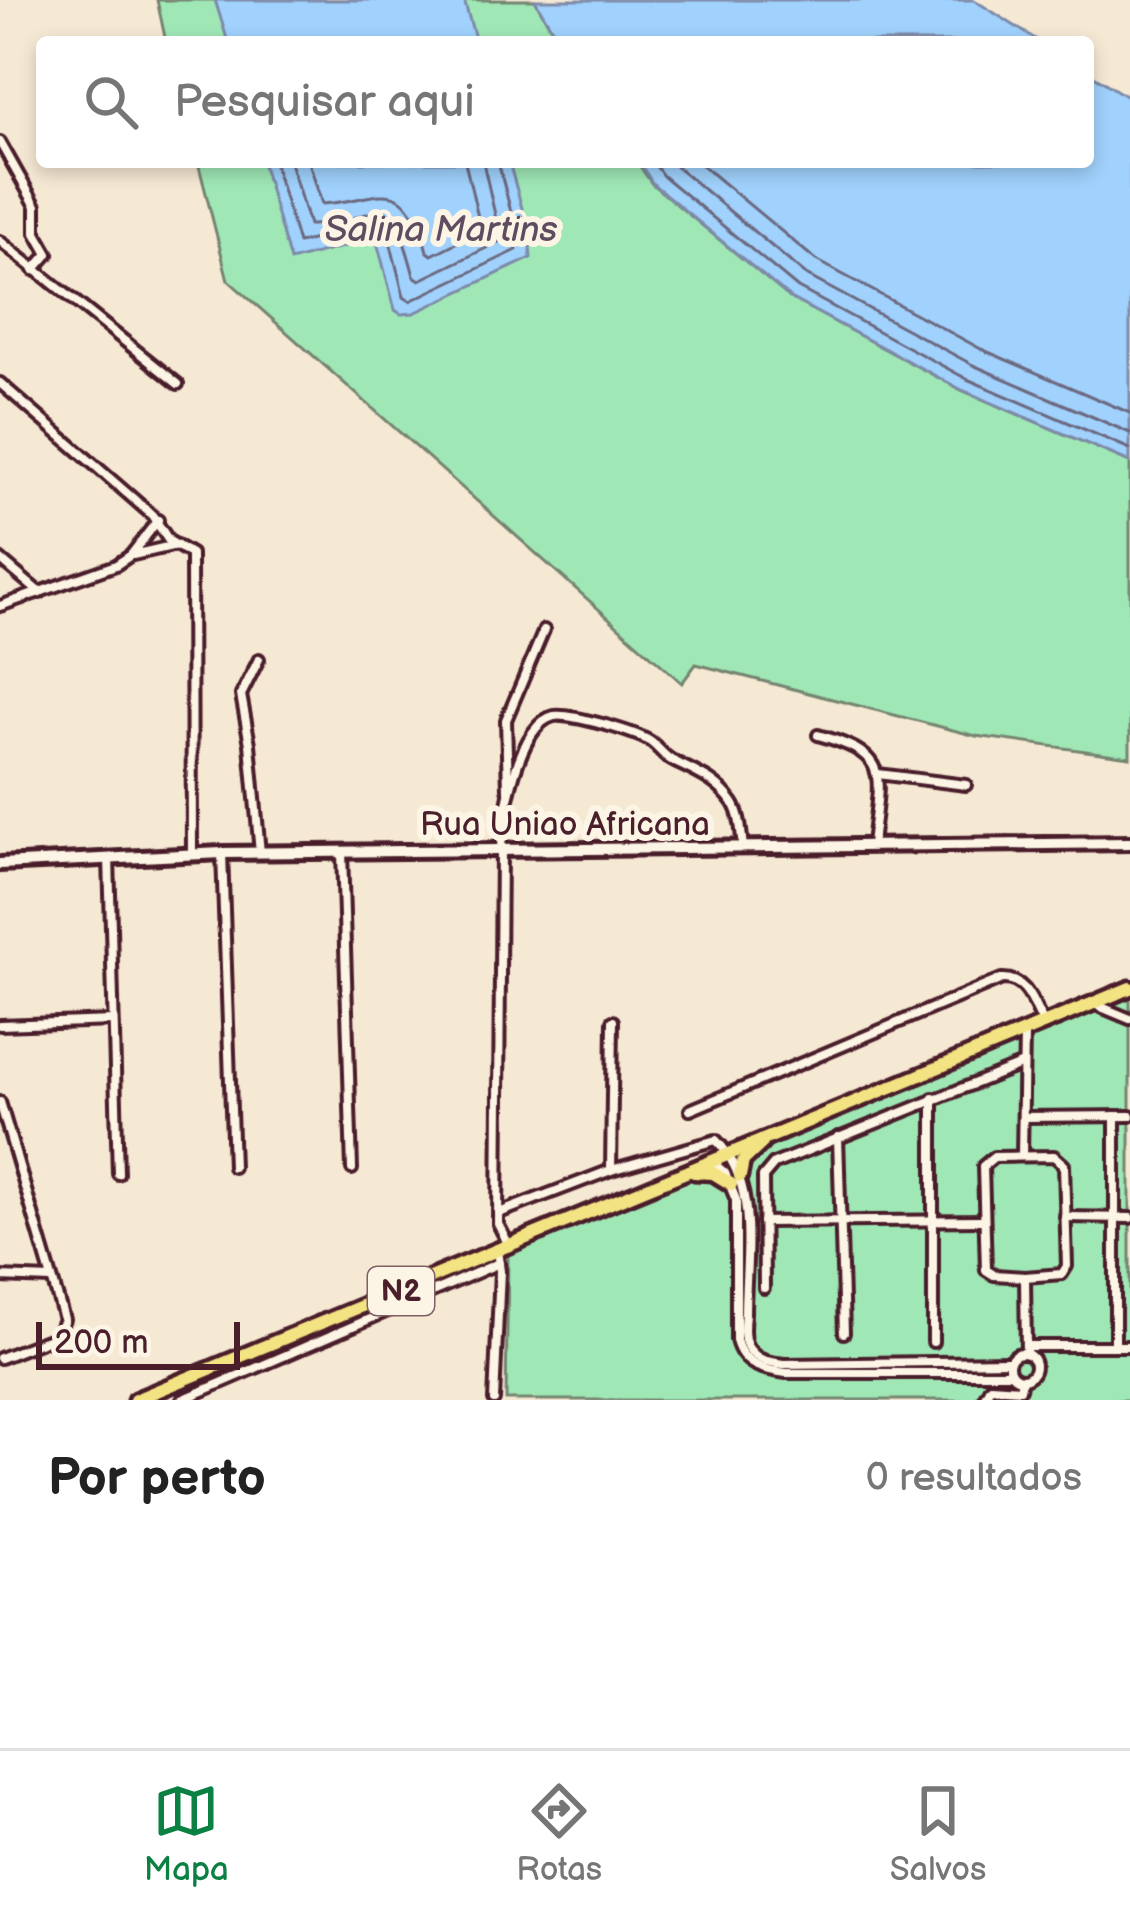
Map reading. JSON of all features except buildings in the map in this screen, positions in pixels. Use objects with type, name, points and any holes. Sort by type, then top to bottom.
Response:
[{"type":"main road","name":"Rua Uniao Africana","points":[[0,865],[222,853],[1130,843]]},
{"type":"main road","name":"N2","points":[[135,1400],[502,1254],[710,1160],[1130,988]]},
{"type":"main road","points":[[680,1173],[713,1173],[736,1180],[742,1161],[772,1134]]},
{"type":"street","points":[[0,142],[36,206],[36,232],[48,255],[34,270]]},
{"type":"street","points":[[0,241],[178,385]]},
{"type":"street","points":[[0,383],[158,520],[164,535],[191,554],[192,854]]},
{"type":"street","points":[[0,606],[116,565],[131,555],[158,520]]},
{"type":"street","points":[[131,555],[176,545]]},
{"type":"street","points":[[1,560],[40,593]]},
{"type":"street","points":[[0,573],[1,560]]},
{"type":"street","points":[[508,790],[506,720],[544,630]]},
{"type":"street","points":[[259,659],[241,695],[260,853]]},
{"type":"street","points":[[494,1400],[502,1254],[498,1213],[502,812],[531,738],[551,717],[614,728],[651,741],[663,755],[718,785],[737,810],[742,848]]},
{"type":"street","points":[[818,734],[858,746],[878,774],[872,846]]},
{"type":"street","points":[[878,774],[966,785]]},
{"type":"street","points":[[342,852],[352,1169]]},
{"type":"street","points":[[222,853],[233,1167]]},
{"type":"street","points":[[109,856],[118,1174]]},
{"type":"street","points":[[690,1110],[1002,980],[1014,979],[1024,986],[1044,1024]]},
{"type":"street","points":[[1093,1004],[1130,1019]]},
{"type":"street","points":[[0,1025],[113,1021]]},
{"type":"street","points":[[610,1170],[613,1022]]},
{"type":"street","points":[[1022,1156],[1024,1033]]},
{"type":"street","points":[[764,1288],[764,1177],[768,1169],[1023,1064]]},
{"type":"street","points":[[932,1098],[933,1342]]},
{"type":"street","points":[[0,1102],[64,1319],[61,1332],[0,1358]]},
{"type":"street","points":[[1115,1116],[1115,1346]]},
{"type":"street","points":[[1024,1117],[1130,1116]]},
{"type":"street","points":[[838,1137],[844,1333]]},
{"type":"street","points":[[498,1213],[610,1170],[711,1140],[727,1153],[746,1200],[744,1330],[746,1345],[764,1361],[1010,1367],[1022,1379]]},
{"type":"street","points":[[1054,1156],[1064,1165],[1065,1217],[1067,1266],[1062,1274],[994,1275],[986,1270],[983,1166],[994,1157],[1054,1156]]},
{"type":"street","points":[[0,1159],[17,1160]]},
{"type":"street","points":[[710,1160],[736,1180]]},
{"type":"street","points":[[1065,1217],[1130,1218]]},
{"type":"street","points":[[763,1222],[982,1220]]},
{"type":"street","points":[[182,1400],[502,1254]]},
{"type":"street","points":[[0,1277],[51,1279]]},
{"type":"street","points":[[983,1400],[990,1388],[1016,1390],[1035,1370],[1026,1350],[1025,1277]]},
{"type":"street","points":[[1010,1367],[1014,1355],[1026,1350],[1130,1346]]},
{"type":"green space","points":[[157,0],[535,0],[556,36],[165,36]]},
{"type":"green space","points":[[200,168],[641,168],[652,184],[790,298],[961,390],[1130,462],[1130,757],[976,736],[696,664],[682,683],[228,280]]},
{"type":"green space","points":[[1130,990],[1130,1400],[506,1400],[508,1254]]},
{"type":"water","points":[[215,0],[464,0],[474,36],[226,36]]},
{"type":"water","points":[[535,0],[974,0],[1031,36],[556,36]]},
{"type":"water","points":[[1094,76],[1130,99],[1130,462],[962,390],[790,298],[653,184],[643,168],[1094,168]]},
{"type":"water","name":"Salina Martins","points":[[264,168],[511,168],[531,258],[414,313],[401,314],[395,310],[376,238],[290,261]]}]
